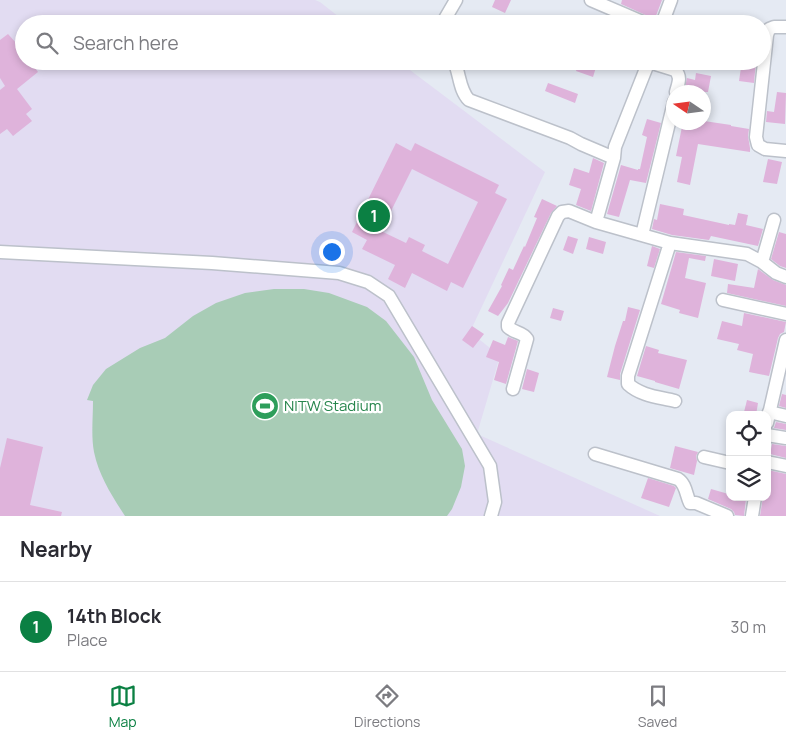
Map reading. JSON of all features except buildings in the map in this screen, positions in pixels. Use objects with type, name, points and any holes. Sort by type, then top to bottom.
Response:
[{"type":"street","points":[[447,15],[456,0]]},
{"type":"street","points":[[591,0],[626,15]]},
{"type":"street","points":[[665,15],[671,0]]},
{"type":"street","points":[[771,29],[786,27]]},
{"type":"street","points":[[457,70],[462,90],[469,100],[570,138],[614,158]]},
{"type":"street","points":[[596,222],[614,158],[615,147],[645,70]]},
{"type":"street","points":[[675,70],[679,78],[678,85]]},
{"type":"street","points":[[763,70],[756,137],[758,145],[765,149],[786,151]]},
{"type":"street","points":[[642,235],[667,130]]},
{"type":"street","points":[[513,389],[528,339],[525,335],[508,328],[508,323],[558,216],[562,212],[569,212],[596,222],[670,243],[747,254],[762,262],[776,273],[786,277]]},
{"type":"street","points":[[762,262],[774,220]]},
{"type":"street","points":[[670,243],[628,376],[628,384],[634,390],[642,393],[675,401]]},
{"type":"street","points":[[0,252],[310,270],[339,273],[368,282],[390,296],[490,466],[495,502],[491,516]]},
{"type":"street","points":[[722,300],[786,314]]},
{"type":"street","points":[[770,411],[786,340]]},
{"type":"street","points":[[771,418],[786,416]]},
{"type":"street","points":[[771,436],[786,438]]},
{"type":"street","points":[[595,454],[678,479],[682,482],[690,503],[696,503],[727,516]]},
{"type":"street","points":[[704,457],[726,463]]},
{"type":"street","points":[[771,463],[786,466]]},
{"type":"street","points":[[752,516],[754,501]]},
{"type":"shaded area","points":[[0,0],[315,0],[337,15],[15,15],[15,70],[410,70],[545,172],[470,332],[500,356],[477,434],[660,516],[0,516]]},
{"type":"green space","name":"NITW Stadium","points":[[274,289],[304,289],[329,293],[367,307],[386,321],[414,357],[432,400],[462,449],[465,466],[461,487],[447,516],[125,516],[103,478],[96,461],[92,433],[93,401],[87,400],[93,385],[106,369],[140,348],[165,338],[193,316],[216,303],[245,293]]},
{"type":"place","name":"14th Block","points":[[374,216]]},
{"type":"place","name":"NITW Stadium","points":[[265,406]]}]
